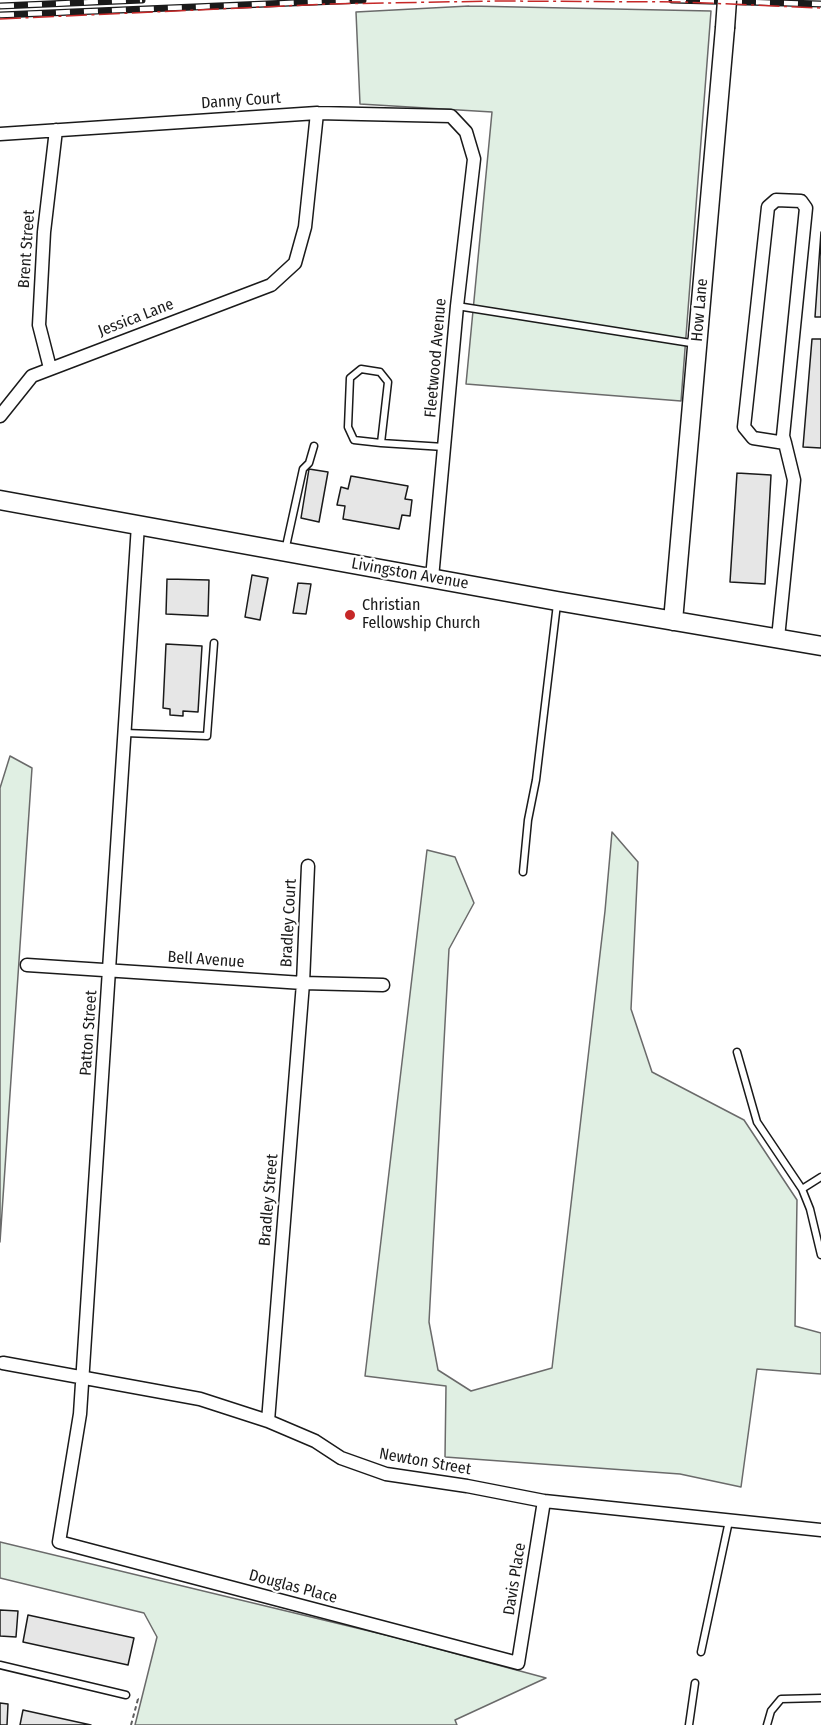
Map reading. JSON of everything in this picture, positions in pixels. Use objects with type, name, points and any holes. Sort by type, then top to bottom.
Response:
[{"type":"main road","name":"How Lane","points":[[673,621],[727,0]]},
{"type":"main road","name":"Livingston Avenue","points":[[0,500],[557,601],[821,646]]},
{"type":"street","name":"Danny Court","points":[[0,134],[317,113],[451,116],[466,132],[469,142]]},
{"type":"street","name":"Jessica Lane","points":[[0,416],[32,376],[271,285],[295,263],[305,227],[317,113]]},
{"type":"street","name":"Brent Street","points":[[50,368],[39,325],[44,232],[56,130]]},
{"type":"street","name":"Fleetwood Avenue","points":[[432,578],[457,306],[474,159],[469,142]]},
{"type":"street","points":[[778,639],[794,480],[785,443],[783,436],[806,208],[801,201],[776,200],[768,207],[744,427],[753,438],[785,443]]},
{"type":"street","name":"Patton Street","points":[[59,1542],[80,1414],[83,1377],[138,525]]},
{"type":"street","name":"Bradley Court","points":[[303,982],[308,866]]},
{"type":"street","name":"Bell Avenue","points":[[27,965],[383,985]]},
{"type":"street","name":"Bradley Street","points":[[268,1421],[303,982]]},
{"type":"street","name":"Newton Street","points":[[3,1363],[200,1399],[268,1421],[315,1441],[341,1458],[386,1474],[467,1486],[544,1501],[821,1530]]},
{"type":"street","name":"Davis Place","points":[[518,1663],[544,1501]]},
{"type":"street","name":"Douglas Place","points":[[59,1542],[518,1663]]},
{"type":"lane","points":[[457,306],[697,344]]},
{"type":"lane","points":[[381,443],[388,382],[380,372],[361,369],[350,378],[348,428],[354,440],[381,443],[445,447]]},
{"type":"lane","points":[[285,551],[303,469],[309,463],[314,446]]},
{"type":"lane","points":[[523,872],[557,601]]},
{"type":"lane","points":[[125,733],[207,736],[214,643]]},
{"type":"lane","points":[[737,1052],[757,1122],[802,1189],[810,1209],[821,1255]]},
{"type":"lane","points":[[802,1189],[821,1177]]},
{"type":"lane","points":[[701,1652],[729,1520]]},
{"type":"lane","points":[[0,1665],[126,1695]]},
{"type":"lane","points":[[689,1725],[695,1683]]},
{"type":"lane","points":[[767,1725],[771,1711],[781,1699],[821,1698]]},
{"type":"path","points":[[126,1695],[138,1699],[131,1725]]},
{"type":"green space","points":[[469,6],[711,11],[681,401],[466,384],[492,112],[360,104],[356,12]]},
{"type":"green space","points":[[10,756],[32,768],[0,1242],[0,788]]},
{"type":"green space","points":[[612,832],[638,862],[631,1009],[652,1072],[744,1120],[797,1200],[795,1326],[821,1333],[821,1374],[757,1369],[741,1487],[680,1474],[445,1457],[446,1386],[365,1376],[427,850],[455,857],[474,903],[449,949],[429,1322],[438,1370],[471,1391],[552,1368],[605,911]]},
{"type":"green space","points":[[0,1542],[394,1637],[546,1678],[455,1720],[457,1725],[135,1725],[157,1637],[144,1613],[0,1578]]},
{"type":"building","points":[[821,232],[821,317],[815,317]]},
{"type":"building","points":[[812,339],[821,339],[821,448],[803,447]]},
{"type":"building","points":[[309,469],[328,472],[319,522],[301,518]]},
{"type":"building","points":[[737,473],[771,475],[765,584],[730,582]]},
{"type":"building","points":[[351,476],[408,486],[405,499],[412,500],[410,516],[402,515],[399,529],[343,519],[345,506],[337,505],[341,487],[348,489]]},
{"type":"building","points":[[252,575],[268,578],[260,620],[245,617]]},
{"type":"building","points":[[167,579],[209,580],[208,616],[166,614]]},
{"type":"building","points":[[298,583],[311,584],[306,614],[293,613]]},
{"type":"building","points":[[166,644],[202,646],[198,712],[183,711],[183,716],[170,715],[170,709],[163,708]]},
{"type":"building","points":[[0,1610],[18,1611],[16,1637],[0,1636]]},
{"type":"building","points":[[28,1615],[134,1638],[128,1665],[23,1642]]},
{"type":"building","points":[[0,1703],[8,1704],[7,1725],[0,1725]]},
{"type":"building","points":[[23,1710],[91,1725],[20,1725]]},
{"type":"railway","points":[[0,6],[142,0]]},
{"type":"railway","points":[[0,15],[363,0]]},
{"type":"railway","points":[[672,0],[821,4]]},
{"type":"power","points":[[0,19],[327,4],[500,1],[683,2],[821,8]]},
{"type":"place","name":"Christian Fellowship Church","points":[[350,615]]}]
